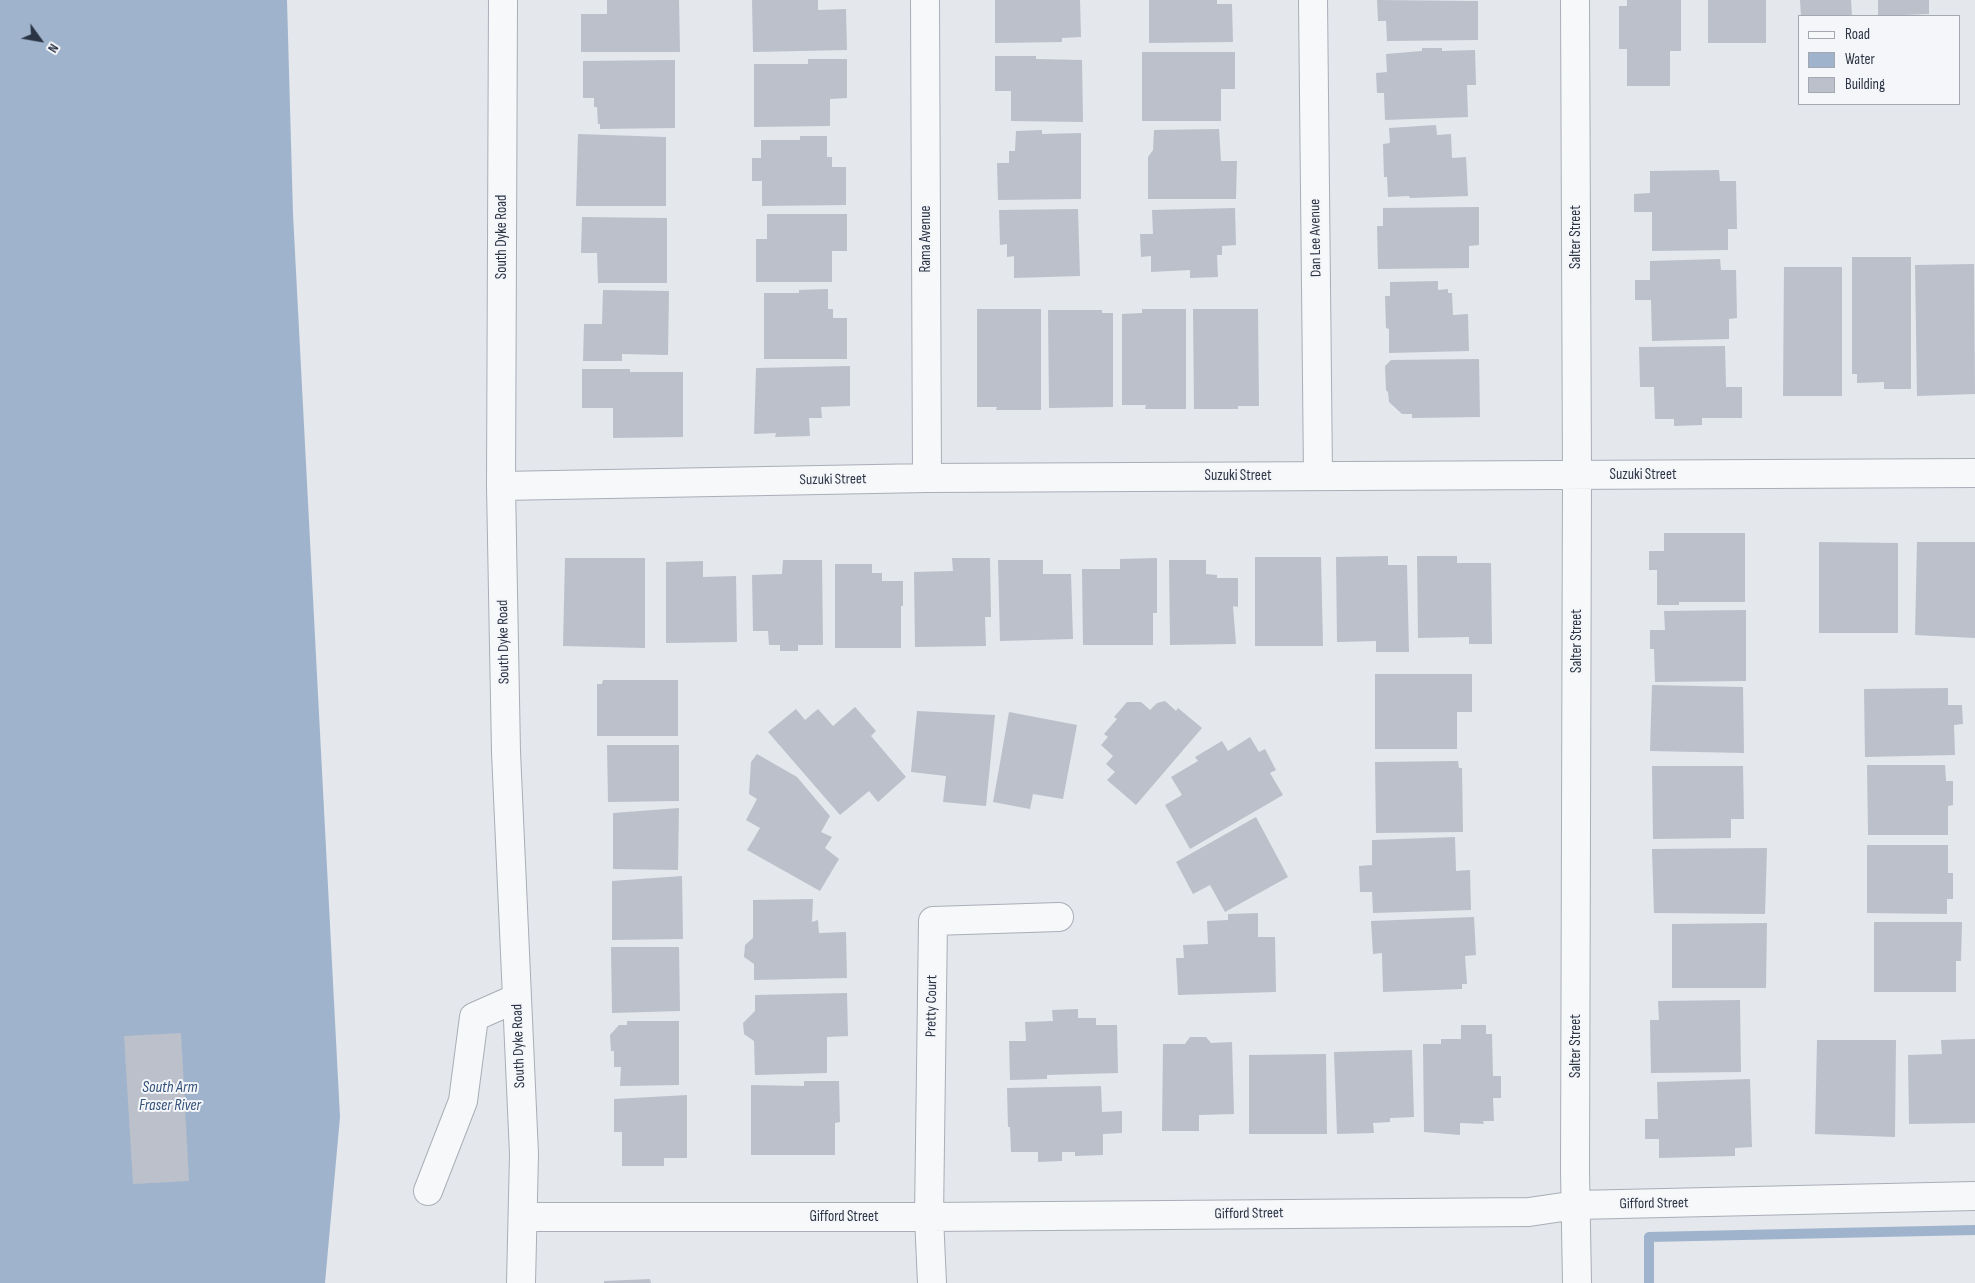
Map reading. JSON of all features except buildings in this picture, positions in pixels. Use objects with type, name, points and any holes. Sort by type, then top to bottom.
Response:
[{"type":"street","name":"South Dyke Road","points":[[503,0],[501,486],[506,752],[524,1154],[521,1283]]},
{"type":"street","name":"Rama Avenue","points":[[925,0],[927,478]]},
{"type":"street","name":"Dan Lee Avenue","points":[[1313,0],[1318,475]]},
{"type":"street","name":"Salter Street","points":[[1575,0],[1578,476],[1577,1283]]},
{"type":"street","name":"Suzuki Street","points":[[501,486],[927,478],[1318,475],[1578,476],[1975,472]]},
{"type":"street","name":"Pretty Court","points":[[929,1217],[933,921],[1059,917]]},
{"type":"street","points":[[428,1191],[463,1101],[474,1018],[517,998]]},
{"type":"street","name":"Gifford Street","points":[[523,1217],[929,1217],[1529,1212],[1576,1205],[1975,1196]]},
{"type":"street","points":[[929,1217],[932,1283]]},
{"type":"water","name":"South Arm Fraser River","points":[[0,0],[287,0],[293,214],[340,1117],[325,1283],[0,1283]]},
{"type":"waterway","points":[[1649,1283],[1649,1237],[1975,1230]]}]
